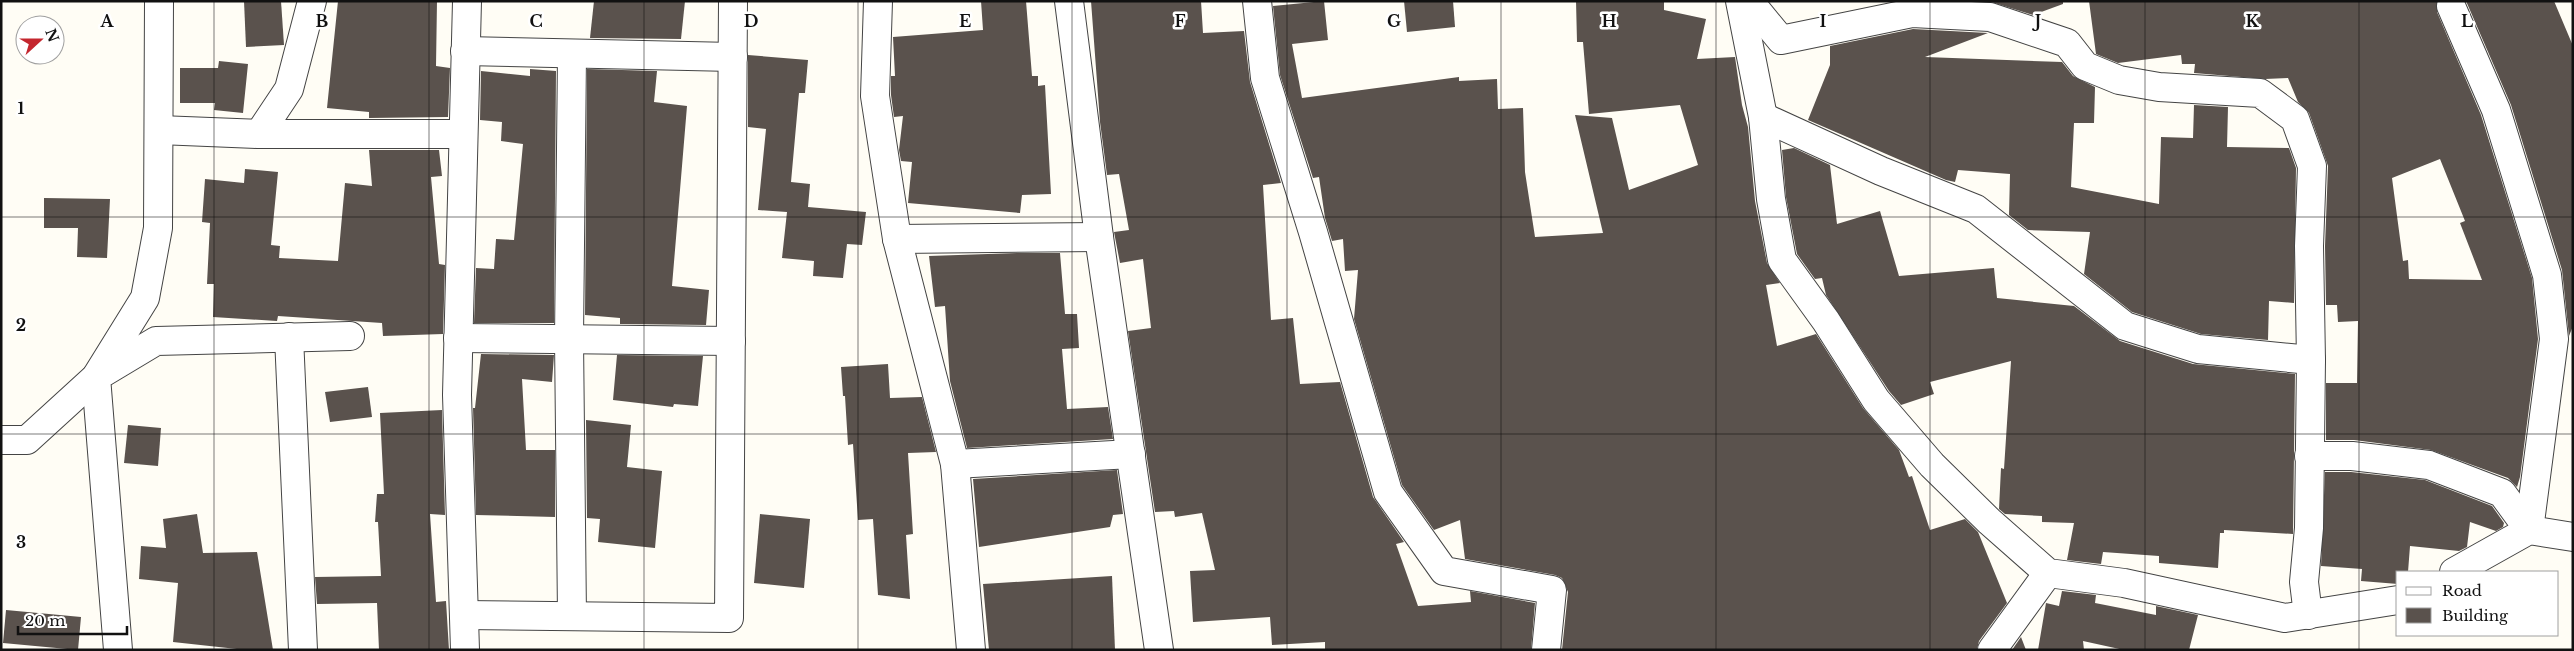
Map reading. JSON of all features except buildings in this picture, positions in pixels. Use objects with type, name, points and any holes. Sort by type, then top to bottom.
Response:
[{"type":"street","points":[[118,650],[96,377],[145,298],[158,228],[159,1]]},
{"type":"street","points":[[259,134],[289,89],[312,1]]},
{"type":"street","points":[[465,650],[457,395],[466,1]]},
{"type":"street","points":[[464,615],[729,618],[733,1]]},
{"type":"street","points":[[878,1],[875,96],[897,239],[955,464],[971,650]]},
{"type":"street","points":[[1069,1],[1099,238],[1160,650]]},
{"type":"street","points":[[1257,1],[1265,78],[1313,232],[1388,492],[1444,571],[1552,590],[1546,650]]},
{"type":"street","points":[[1740,1],[1762,117],[1771,199],[1782,260],[1826,321],[1876,400],[1939,472],[2048,573],[2124,583],[2285,618],[2396,600]]},
{"type":"street","points":[[1749,1],[1781,40],[1912,13],[1990,17],[2067,43],[2085,66],[2119,80],[2159,87],[2260,93],[2295,119],[2312,166],[2309,246],[2311,360],[2309,528],[2304,582],[2308,615]]},
{"type":"street","points":[[2451,6],[2496,110],[2547,275],[2554,339],[2529,530]]},
{"type":"street","points":[[465,51],[733,57]]},
{"type":"street","points":[[572,54],[569,339],[572,616]]},
{"type":"street","points":[[1762,117],[1881,171],[1976,209],[2125,326],[2198,349],[2311,360]]},
{"type":"street","points":[[159,130],[259,134],[463,134]]},
{"type":"street","points":[[897,239],[1099,238]]},
{"type":"street","points":[[1,440],[27,440],[96,377],[156,341],[350,336]]},
{"type":"street","points":[[289,337],[303,650]]},
{"type":"street","points":[[458,338],[731,341]]},
{"type":"street","points":[[955,464],[1131,454]]},
{"type":"street","points":[[2309,456],[2352,456],[2429,465],[2502,493],[2529,530]]},
{"type":"street","points":[[2456,571],[2529,530],[2573,537]]},
{"type":"street","points":[[1992,650],[2048,573]]}]
